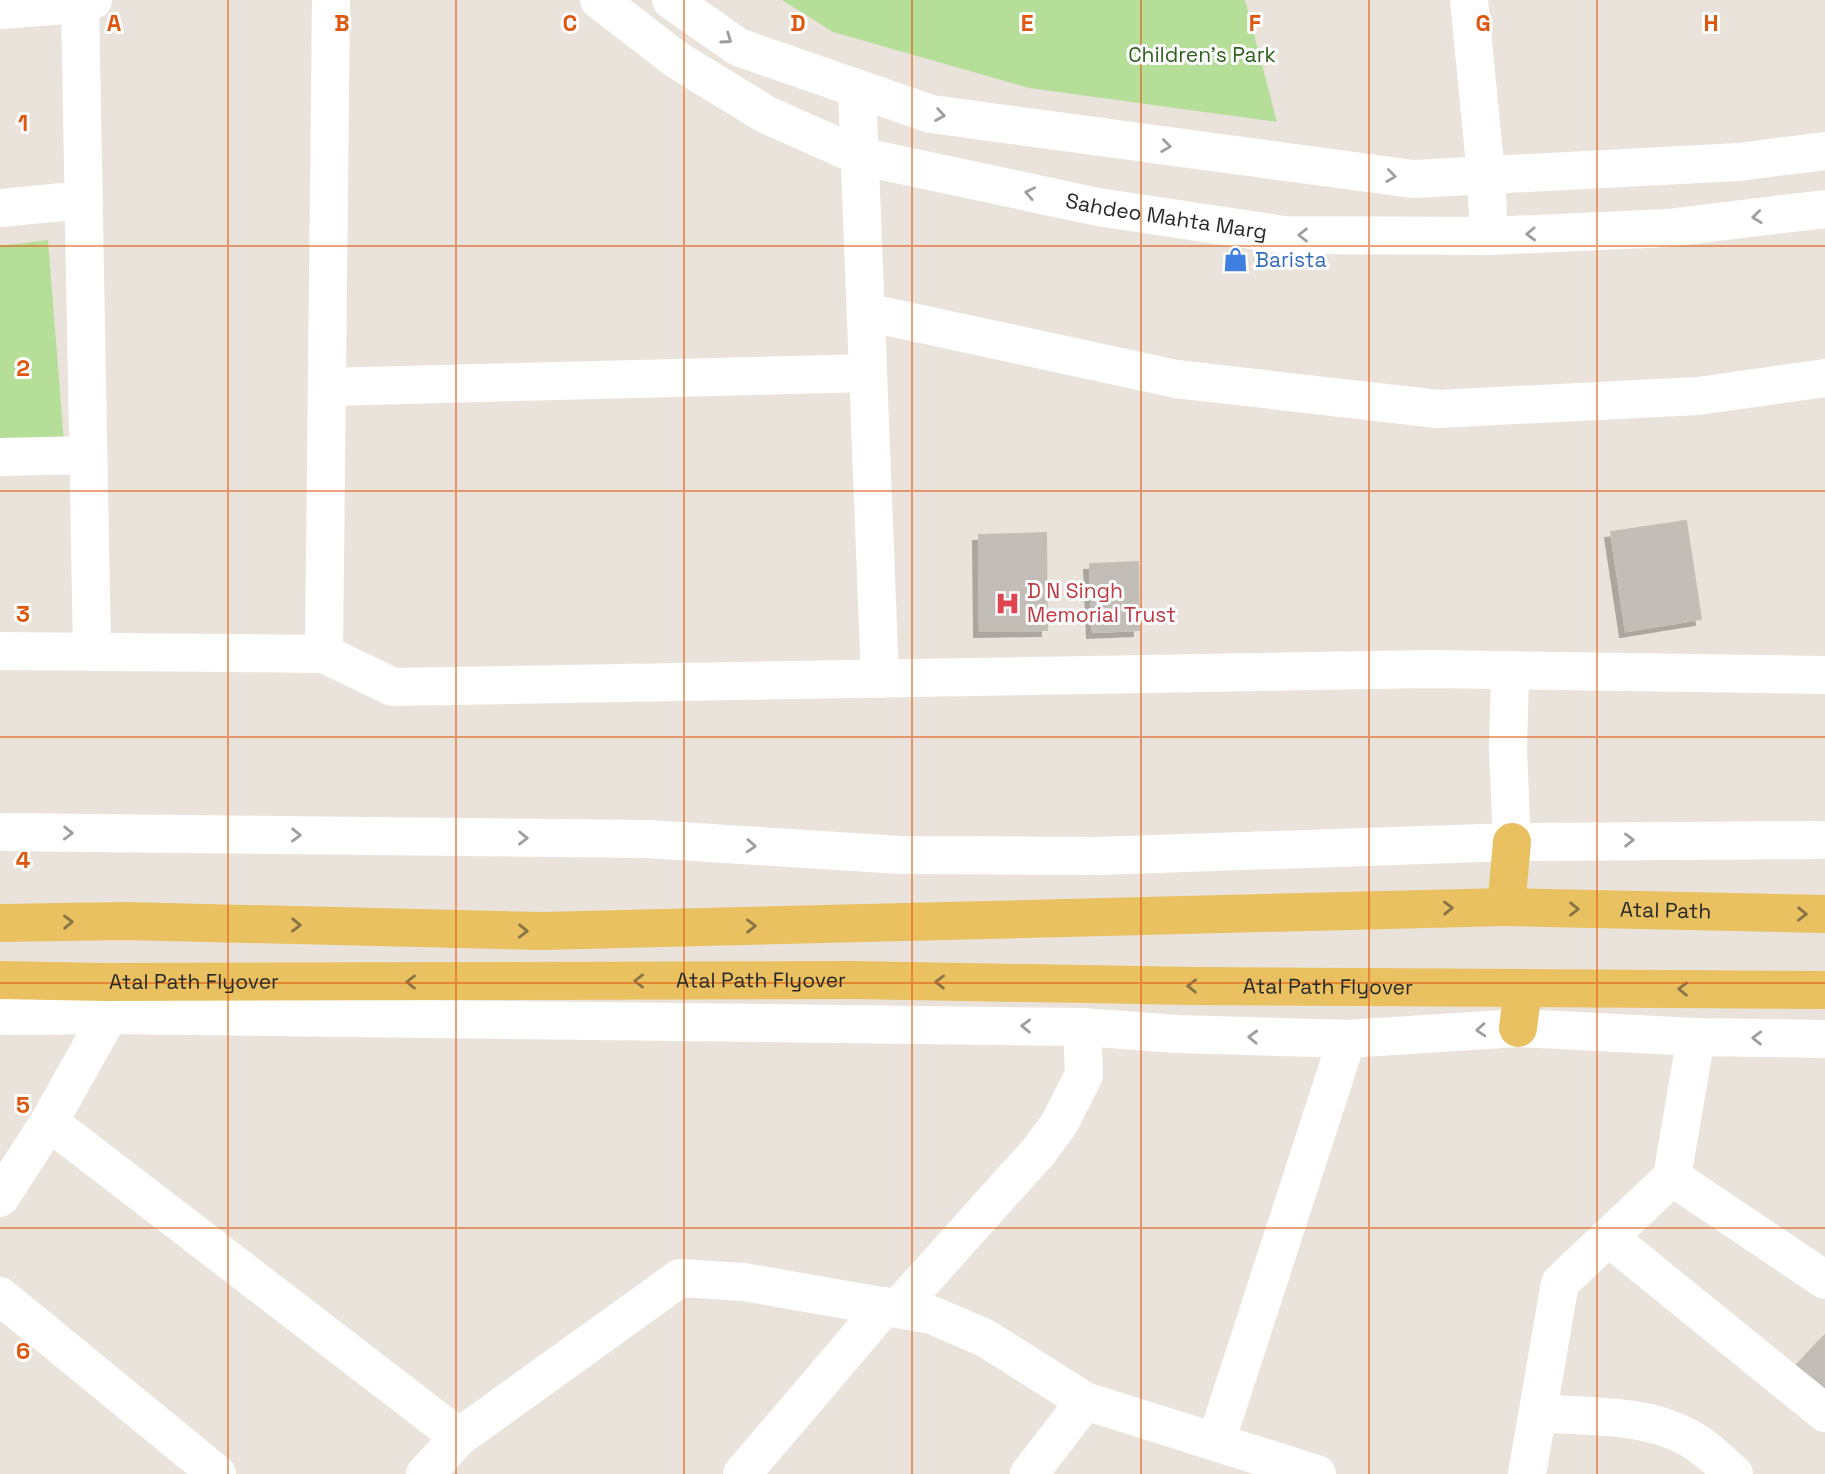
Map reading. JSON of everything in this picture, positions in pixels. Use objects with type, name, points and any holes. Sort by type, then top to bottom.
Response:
[{"type":"main road","points":[[0,923],[124,921],[542,931],[1506,907],[1512,842]]},
{"type":"main road","name":"Atal Path","points":[[1506,907],[1825,914]]},
{"type":"main road","name":"Atal Path Flyover","points":[[0,980],[854,980],[1523,988]]},
{"type":"main road","points":[[1518,1028],[1523,988],[1825,990]]},
{"type":"street","points":[[324,654],[331,0]]},
{"type":"street","name":"Sahdeo Mahta Marg","points":[[598,0],[677,60],[765,114],[859,156],[1098,207],[1284,235],[1489,236],[1668,228],[1825,209]]},
{"type":"street","points":[[671,0],[738,47],[931,114],[1413,179],[1738,162],[1825,151]]},
{"type":"street","points":[[1469,0],[1486,175],[1489,236]]},
{"type":"street","points":[[0,9],[86,2],[84,200],[92,652]]},
{"type":"street","points":[[857,89],[880,679]]},
{"type":"street","points":[[0,208],[84,200]]},
{"type":"street","points":[[866,312],[1176,379],[1438,409],[1698,396],[1825,378]]},
{"type":"street","points":[[327,387],[868,373]]},
{"type":"street","points":[[0,457],[88,456]]},
{"type":"street","points":[[0,651],[324,654],[393,687],[1404,670],[1825,675]]},
{"type":"street","points":[[1510,671],[1507,751],[1512,842]]},
{"type":"street","points":[[0,832],[647,839],[901,855],[1097,856],[1512,842],[1825,840]]},
{"type":"street","points":[[0,1198],[49,1122],[109,1014]]},
{"type":"street","points":[[0,1016],[109,1014],[1082,1027],[1178,1034],[1347,1039],[1518,1028],[1696,1037],[1825,1039]]},
{"type":"street","points":[[742,1474],[891,1307],[1039,1150],[1059,1124],[1084,1075],[1082,1027]]},
{"type":"street","points":[[1527,1474],[1560,1283],[1672,1177],[1696,1037]]},
{"type":"street","points":[[1216,1442],[1347,1039]]},
{"type":"street","points":[[49,1122],[460,1437]]},
{"type":"street","points":[[1672,1177],[1825,1280]]},
{"type":"street","points":[[1608,1237],[1825,1413]]},
{"type":"street","points":[[425,1474],[460,1437],[680,1278],[744,1282],[932,1315],[985,1338],[1085,1401],[1317,1474]]},
{"type":"street","points":[[0,1296],[217,1474]]},
{"type":"street","points":[[1029,1474],[1085,1401]]},
{"type":"street","points":[[1538,1413],[1636,1421],[1667,1427],[1689,1437],[1734,1474]]},
{"type":"green space","name":"Children's Park","points":[[782,0],[1245,0],[1277,122],[1029,88],[833,32]]},
{"type":"green space","points":[[48,240],[64,443],[0,442],[0,246]]},
{"type":"building","points":[[1686,521],[1701,619],[1626,631],[1611,532]]},
{"type":"building","points":[[1046,533],[1047,630],[980,631],[979,535]]},
{"type":"building","points":[[1138,562],[1139,630],[1093,632],[1090,564]]},
{"type":"building","points":[[1825,1335],[1825,1409],[1789,1374]]},
{"type":"place","name":"Barista","points":[[1235,260]]},
{"type":"place","name":"D N Singh Memorial Trust","points":[[1007,603]]}]
